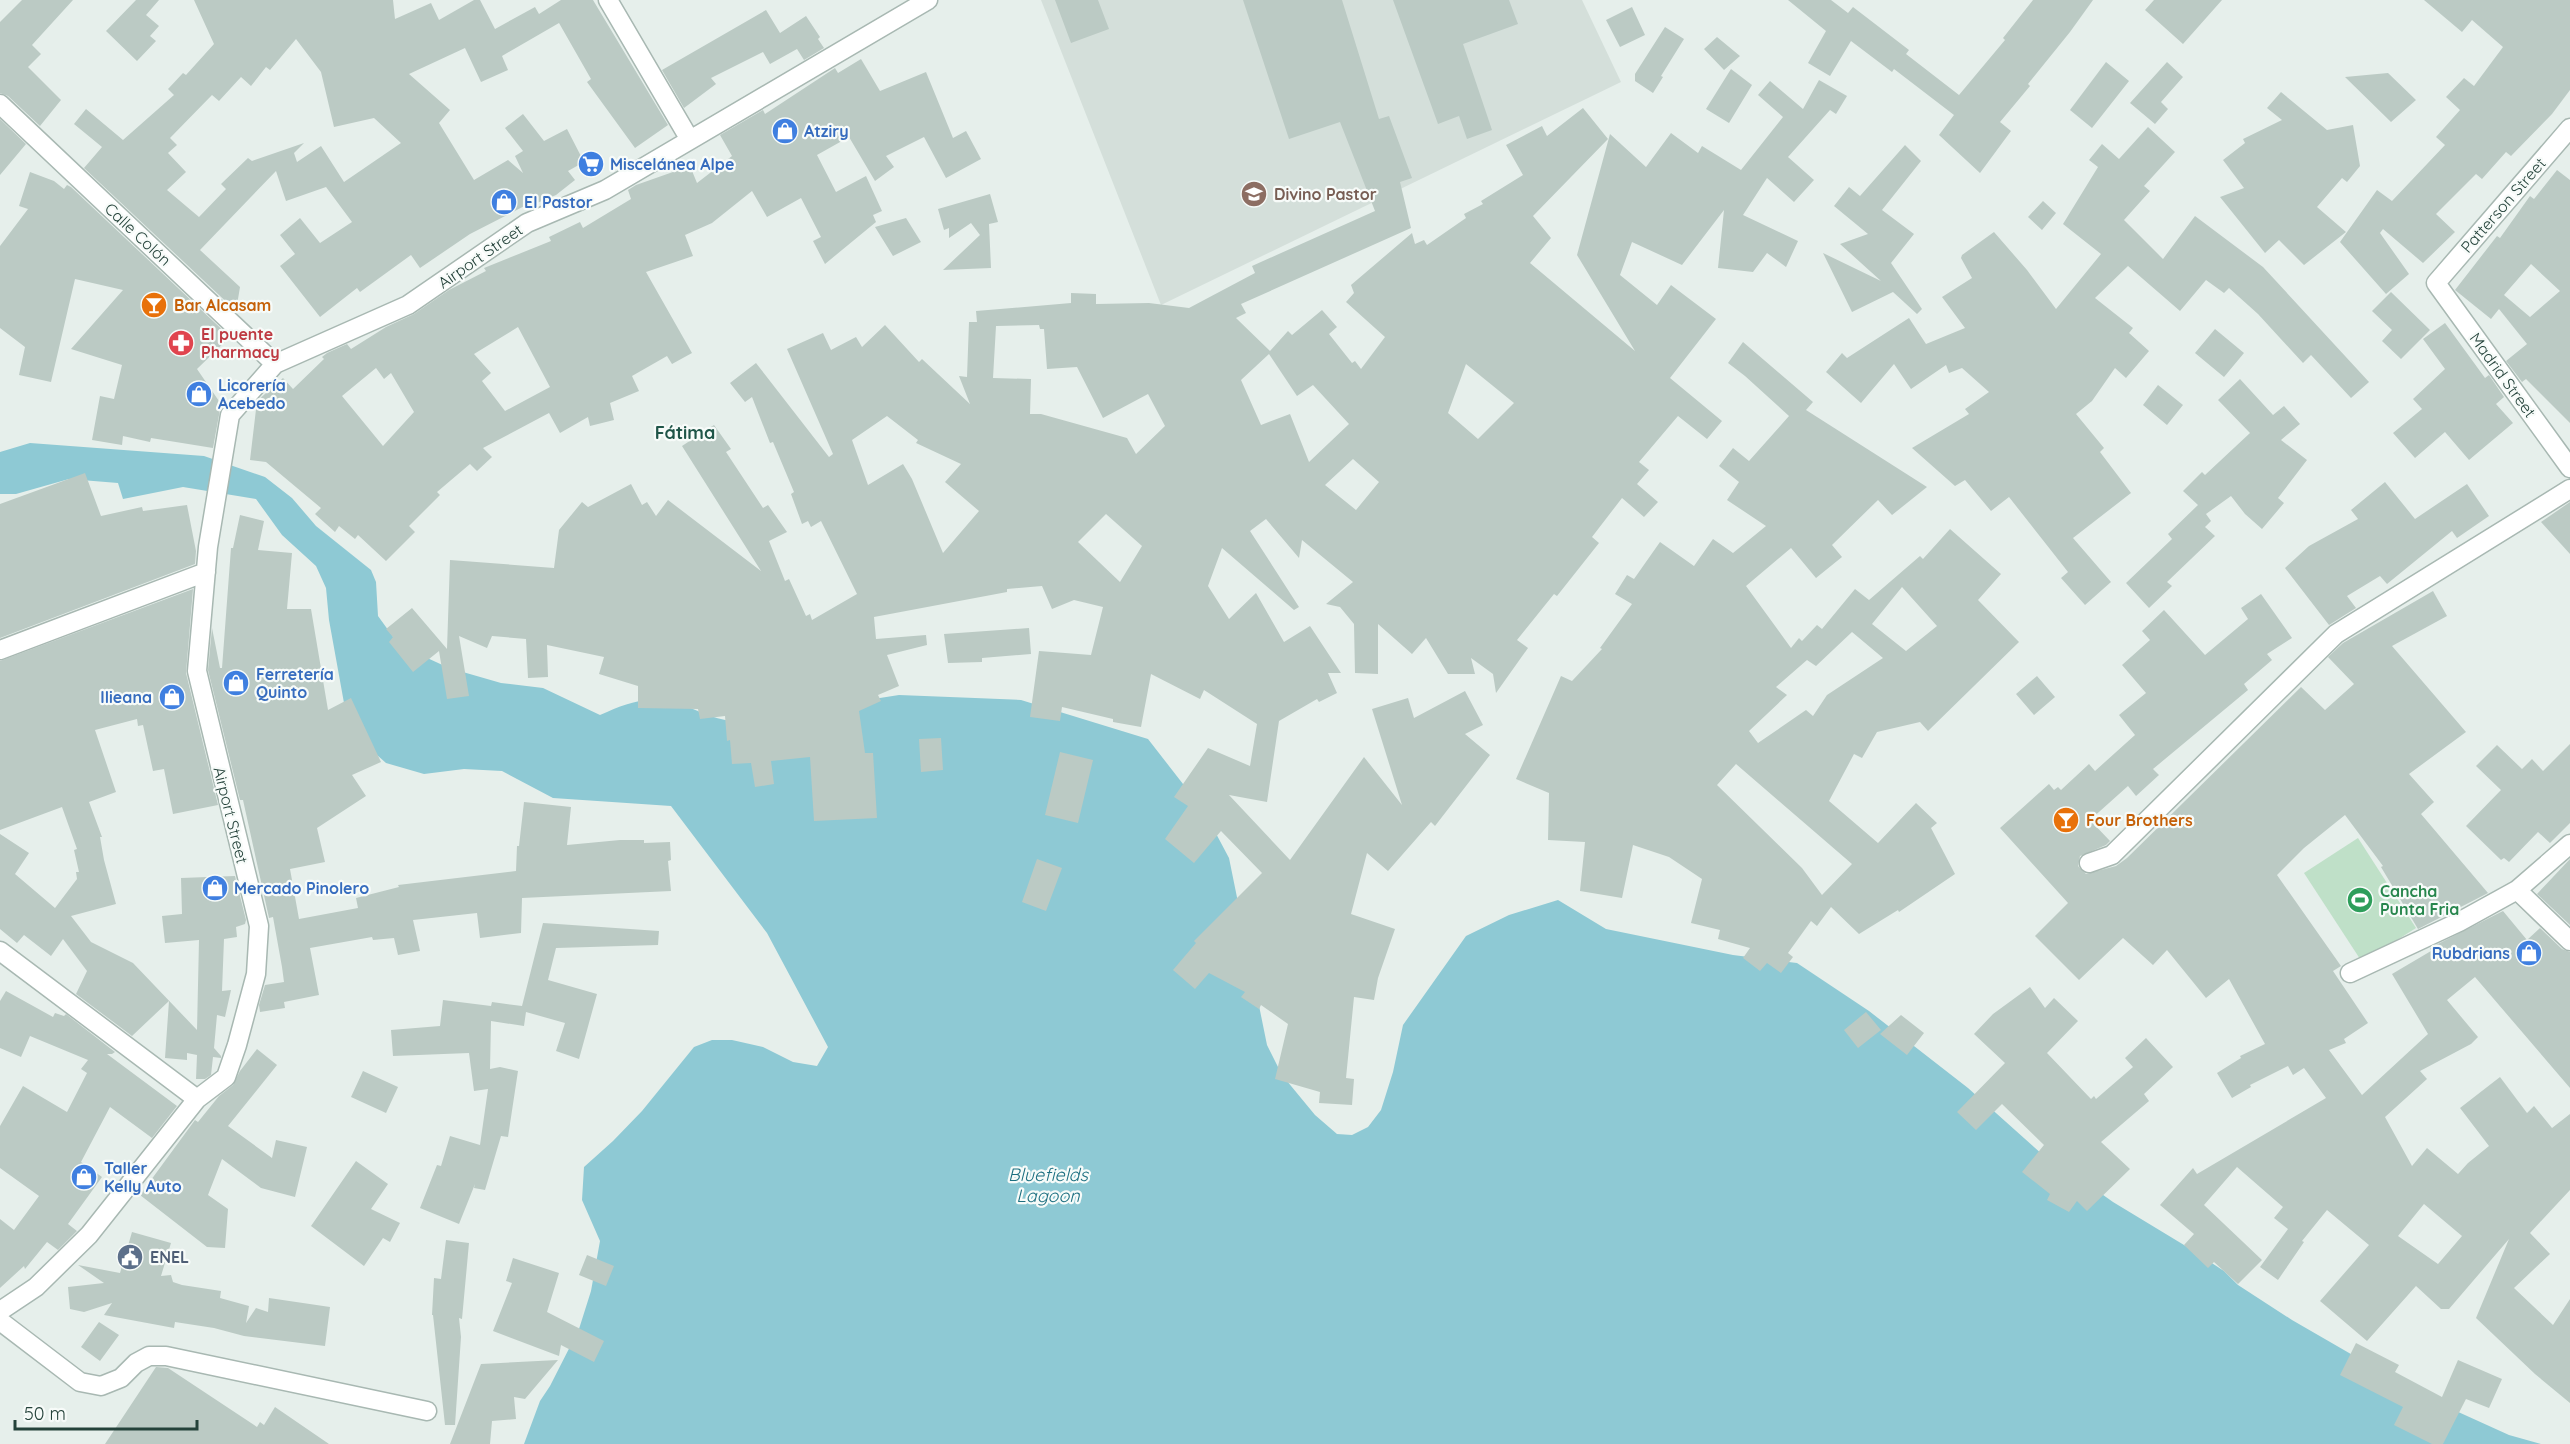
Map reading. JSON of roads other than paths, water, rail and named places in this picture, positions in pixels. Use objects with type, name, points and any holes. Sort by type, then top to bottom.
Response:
[{"type":"street","points":[[608,0],[690,140]]},
{"type":"street","name":"Airport Street","points":[[0,1311],[36,1287],[89,1235],[197,1099],[226,1077],[256,974],[259,926],[197,671],[208,547],[230,415],[275,364],[408,305],[527,223],[605,190],[928,0]]},
{"type":"street","name":"Calle Colón","points":[[0,104],[275,364]]},
{"type":"street","name":"Patterson Street","points":[[2436,283],[2570,128]]},
{"type":"street","name":"Madrid Street","points":[[2436,283],[2570,468]]},
{"type":"street","points":[[2089,863],[2112,855],[2336,633],[2570,489]]},
{"type":"street","points":[[0,650],[206,572]]},
{"type":"street","points":[[2350,973],[2459,922],[2517,890],[2570,844]]},
{"type":"street","points":[[2517,890],[2570,941]]},
{"type":"street","points":[[0,951],[197,1099]]},
{"type":"street","points":[[0,1321],[80,1382],[101,1386],[121,1378],[136,1363],[149,1356],[166,1356],[427,1411]]},
{"type":"water","name":"Bluefields Lagoon","points":[[30,443],[204,456],[265,477],[292,498],[316,526],[371,570],[376,582],[378,616],[399,645],[449,668],[501,683],[543,688],[600,715],[627,704],[653,700],[674,703],[733,721],[899,695],[1021,700],[1148,739],[1204,811],[1229,858],[1267,1045],[1282,1075],[1315,1115],[1337,1134],[1352,1135],[1368,1127],[1381,1110],[1393,1072],[1403,1025],[1466,936],[1509,915],[1558,900],[1606,929],[1733,955],[1797,963],[1869,1011],[1968,1088],[2053,1164],[2068,1170],[2113,1202],[2224,1271],[2238,1285],[2292,1320],[2434,1401],[2509,1435],[2541,1444],[524,1444],[540,1401],[579,1329],[591,1291],[600,1241],[582,1200],[584,1167],[642,1111],[694,1047],[712,1040],[732,1040],[763,1047],[793,1062],[817,1066],[828,1047],[767,933],[671,806],[553,798],[502,771],[464,769],[424,774],[386,763],[359,739],[346,714],[329,620],[326,588],[316,566],[282,535],[256,499],[183,487],[123,499],[118,483],[69,479],[16,494],[0,494],[0,452]]},
{"type":"place","name":"Atziry","points":[[785,131]]},
{"type":"place","name":"Miscelánea Alpe","points":[[591,164]]},
{"type":"place","name":"Divino Pastor","points":[[1254,194]]},
{"type":"place","name":"El Pastor","points":[[504,202]]},
{"type":"place","name":"Bar Alcasam","points":[[154,305]]},
{"type":"place","name":"El puente Pharmacy","points":[[181,343]]},
{"type":"place","name":"Licorería Acebedo","points":[[199,394]]},
{"type":"place","name":"Ferretería Quinto","points":[[236,683]]},
{"type":"place","name":"Ilieana","points":[[172,697]]},
{"type":"place","name":"Four Brothers","points":[[2066,820]]},
{"type":"place","name":"Mercado Pinolero","points":[[215,888]]},
{"type":"place","name":"Cancha Punta Fria","points":[[2360,900]]},
{"type":"place","name":"Rubdrians","points":[[2529,953]]},
{"type":"place","name":"Taller Kelly Auto","points":[[84,1177]]},
{"type":"place","name":"ENEL","points":[[130,1257]]},
{"type":"district","name":"Fátima","points":[[685,433]]}]
